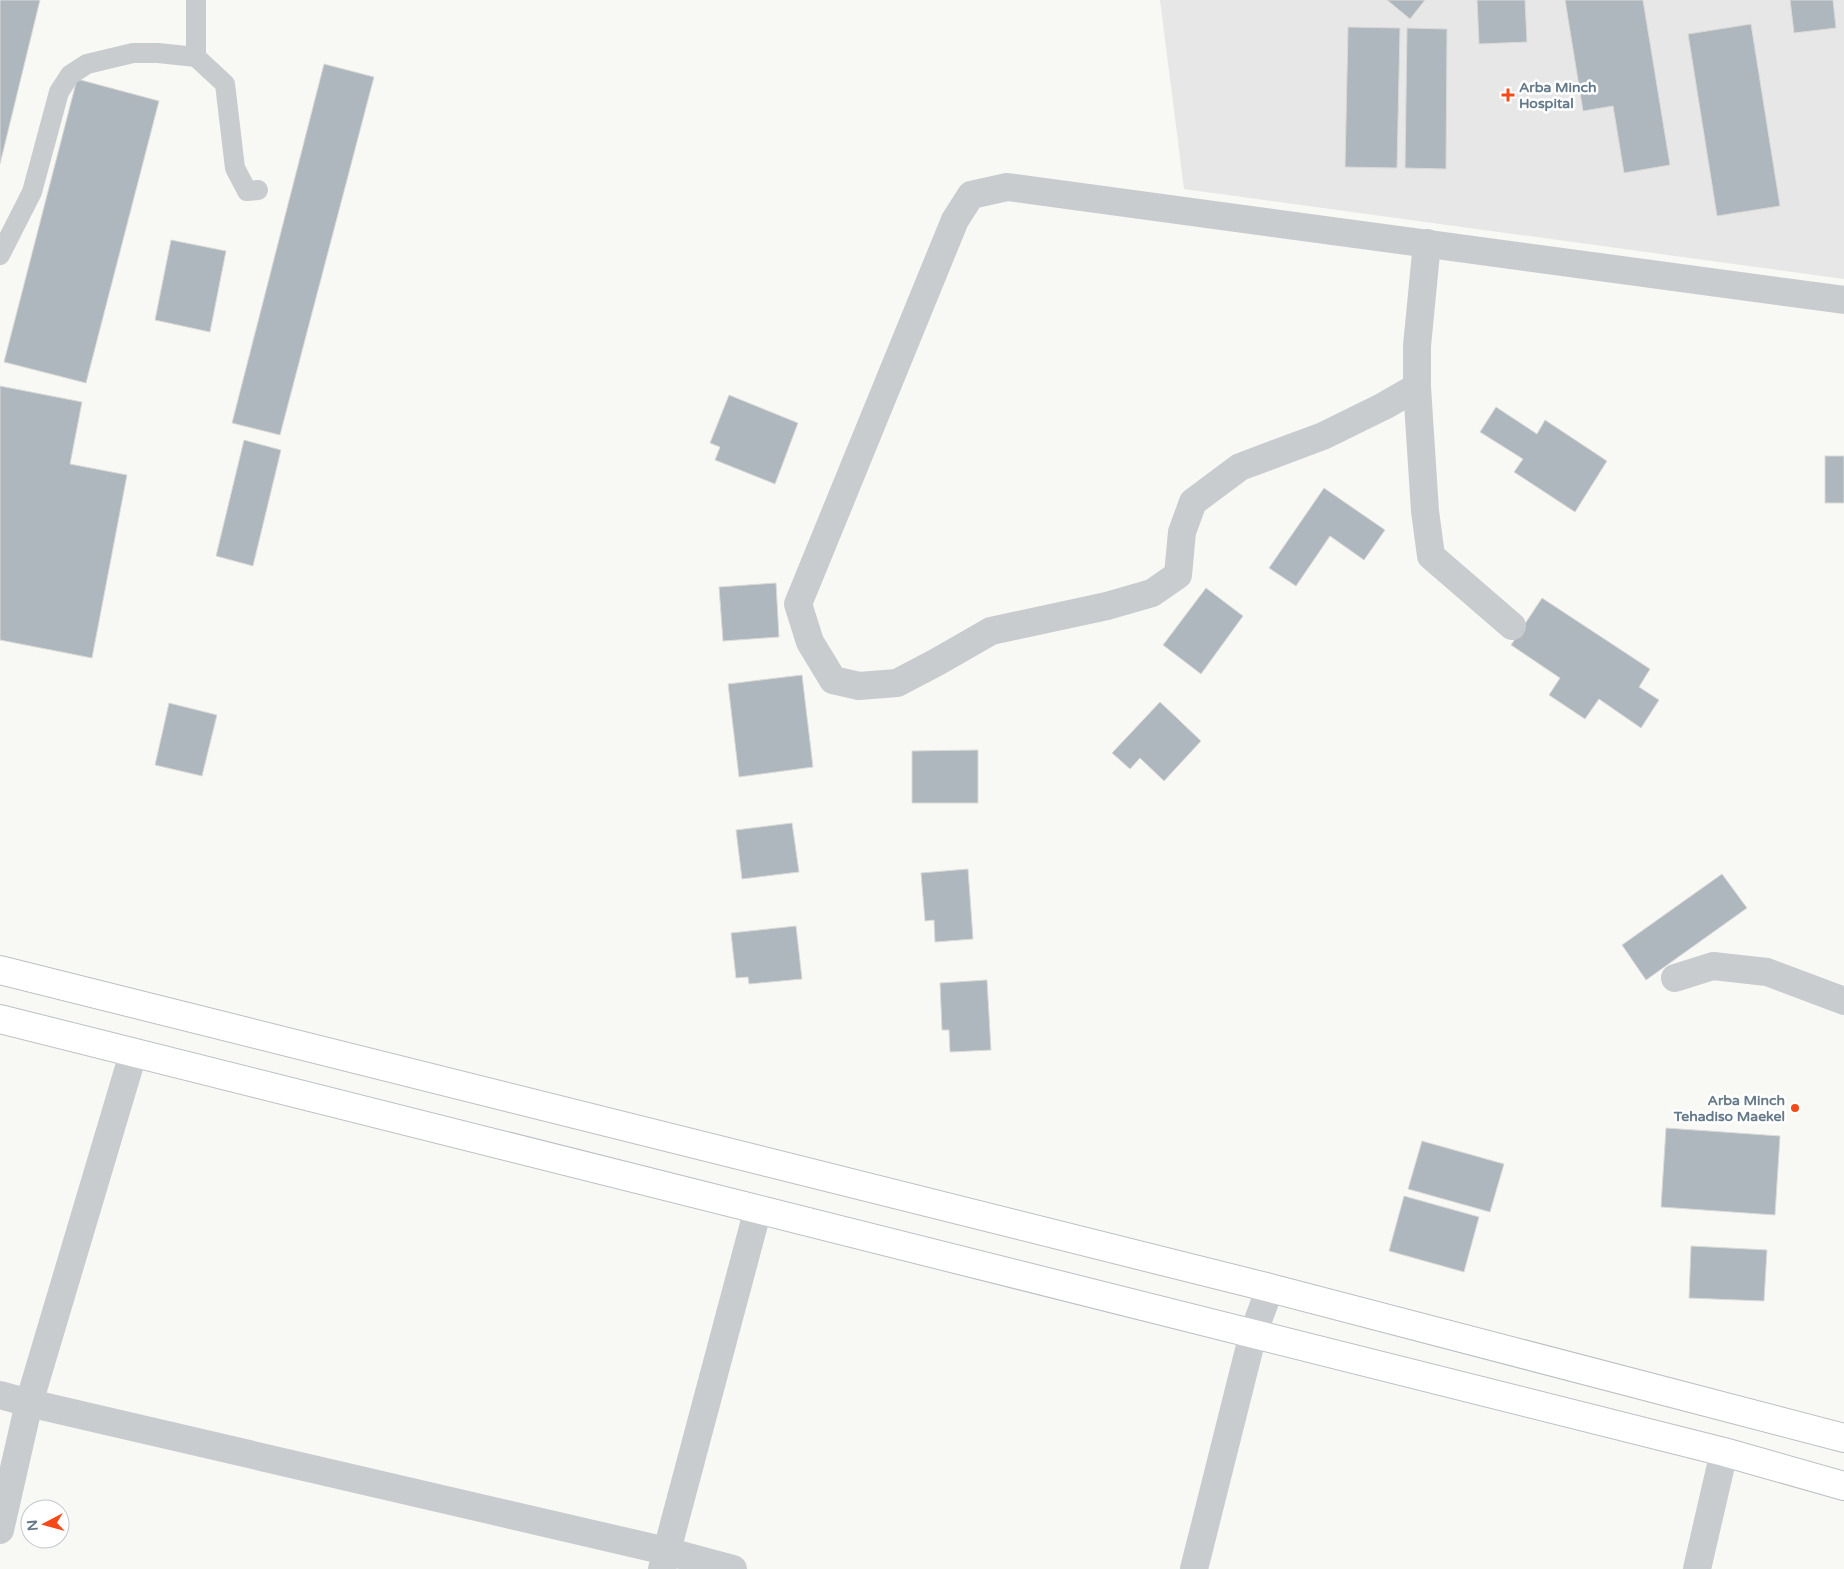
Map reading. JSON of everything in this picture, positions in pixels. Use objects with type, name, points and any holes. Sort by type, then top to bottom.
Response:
[{"type":"main road","points":[[0,970],[1270,1288],[1844,1438]]},
{"type":"main road","points":[[0,1019],[133,1054],[1724,1452],[1844,1486]]},
{"type":"street","points":[[1417,387],[1384,406],[1323,436],[1240,466],[1193,502],[1182,532],[1178,575],[1152,593],[1107,606],[991,631],[897,682],[860,686],[834,680],[810,642],[798,604],[955,220],[971,195],[1007,187],[1844,300]]},
{"type":"street","points":[[1427,243],[1417,346],[1417,387],[1425,511],[1431,556],[1512,626]]},
{"type":"street","points":[[1675,978],[1713,966],[1767,972],[1844,1002]]},
{"type":"street","points":[[0,1530],[29,1403],[133,1054]]},
{"type":"street","points":[[664,1560],[758,1209]]},
{"type":"street","points":[[1194,1569],[1253,1334],[1270,1288]]},
{"type":"street","points":[[0,1395],[664,1560],[733,1569]]},
{"type":"street","points":[[1697,1569],[1724,1452]]},
{"type":"lane","points":[[196,0],[196,57]]},
{"type":"lane","points":[[0,255],[32,192],[59,92],[70,74],[87,64],[133,53],[196,57],[225,84],[235,168],[247,191],[258,190]]},
{"type":"shaded area","name":"Arba Minch Hospital","points":[[1160,0],[1844,0],[1844,279],[1184,189]]},
{"type":"building","points":[[0,0],[40,0],[0,164]]},
{"type":"building","points":[[1387,0],[1425,0],[1410,19]]},
{"type":"building","points":[[1477,0],[1525,0],[1527,42],[1479,44]]},
{"type":"building","points":[[1565,0],[1643,0],[1670,165],[1624,173],[1613,106],[1583,111]]},
{"type":"building","points":[[1790,0],[1833,0],[1836,28],[1794,33]]},
{"type":"building","points":[[1751,24],[1780,206],[1717,216],[1688,34]]},
{"type":"building","points":[[1348,27],[1400,28],[1397,168],[1345,167]]},
{"type":"building","points":[[1407,28],[1447,29],[1446,169],[1405,168]]},
{"type":"building","points":[[324,64],[374,77],[280,435],[232,423]]},
{"type":"building","points":[[77,79],[159,101],[86,383],[4,362]]},
{"type":"building","points":[[171,240],[226,251],[210,332],[155,320]]},
{"type":"building","points":[[0,386],[82,402],[70,464],[127,475],[92,658],[0,640]]},
{"type":"building","points":[[729,395],[798,423],[775,484],[715,460],[720,447],[710,443]]},
{"type":"building","points":[[1496,407],[1537,434],[1545,420],[1607,461],[1575,512],[1514,472],[1523,459],[1480,432]]},
{"type":"building","points":[[244,440],[281,450],[253,566],[216,556]]},
{"type":"building","points":[[1825,456],[1844,456],[1844,503],[1825,503]]},
{"type":"building","points":[[1324,488],[1385,530],[1364,560],[1330,536],[1296,586],[1269,568]]},
{"type":"building","points":[[776,583],[779,637],[723,641],[719,587]]},
{"type":"building","points":[[1206,588],[1243,616],[1201,674],[1163,645]]},
{"type":"building","points":[[1542,598],[1650,669],[1639,687],[1659,700],[1641,728],[1599,699],[1585,719],[1549,695],[1560,678],[1511,645]]},
{"type":"building","points":[[802,675],[813,767],[739,777],[728,684]]},
{"type":"building","points":[[1160,702],[1201,741],[1164,781],[1140,758],[1130,769],[1112,753]]},
{"type":"building","points":[[169,703],[217,715],[202,776],[155,765]]},
{"type":"building","points":[[978,750],[978,803],[912,803],[912,751]]},
{"type":"building","points":[[792,823],[799,872],[742,879],[736,830]]},
{"type":"building","points":[[968,869],[973,939],[935,942],[934,920],[925,921],[921,873]]},
{"type":"building","points":[[1722,874],[1747,908],[1646,980],[1622,945]]},
{"type":"building","points":[[796,926],[802,979],[749,984],[748,977],[736,978],[731,933]]},
{"type":"building","points":[[987,980],[991,1050],[950,1052],[949,1030],[942,1030],[940,983]]},
{"type":"building","points":[[1666,1128],[1780,1136],[1775,1215],[1661,1207]]},
{"type":"building","points":[[1422,1141],[1504,1164],[1490,1212],[1408,1189]]},
{"type":"building","points":[[1404,1196],[1479,1217],[1464,1272],[1389,1251]]},
{"type":"building","points":[[1691,1246],[1767,1250],[1764,1301],[1689,1298]]},
{"type":"place","name":"Arba Minch Hospital","points":[[1508,95]]},
{"type":"place","name":"Arba Minch Tehadiso Maekel","points":[[1795,1108]]}]
